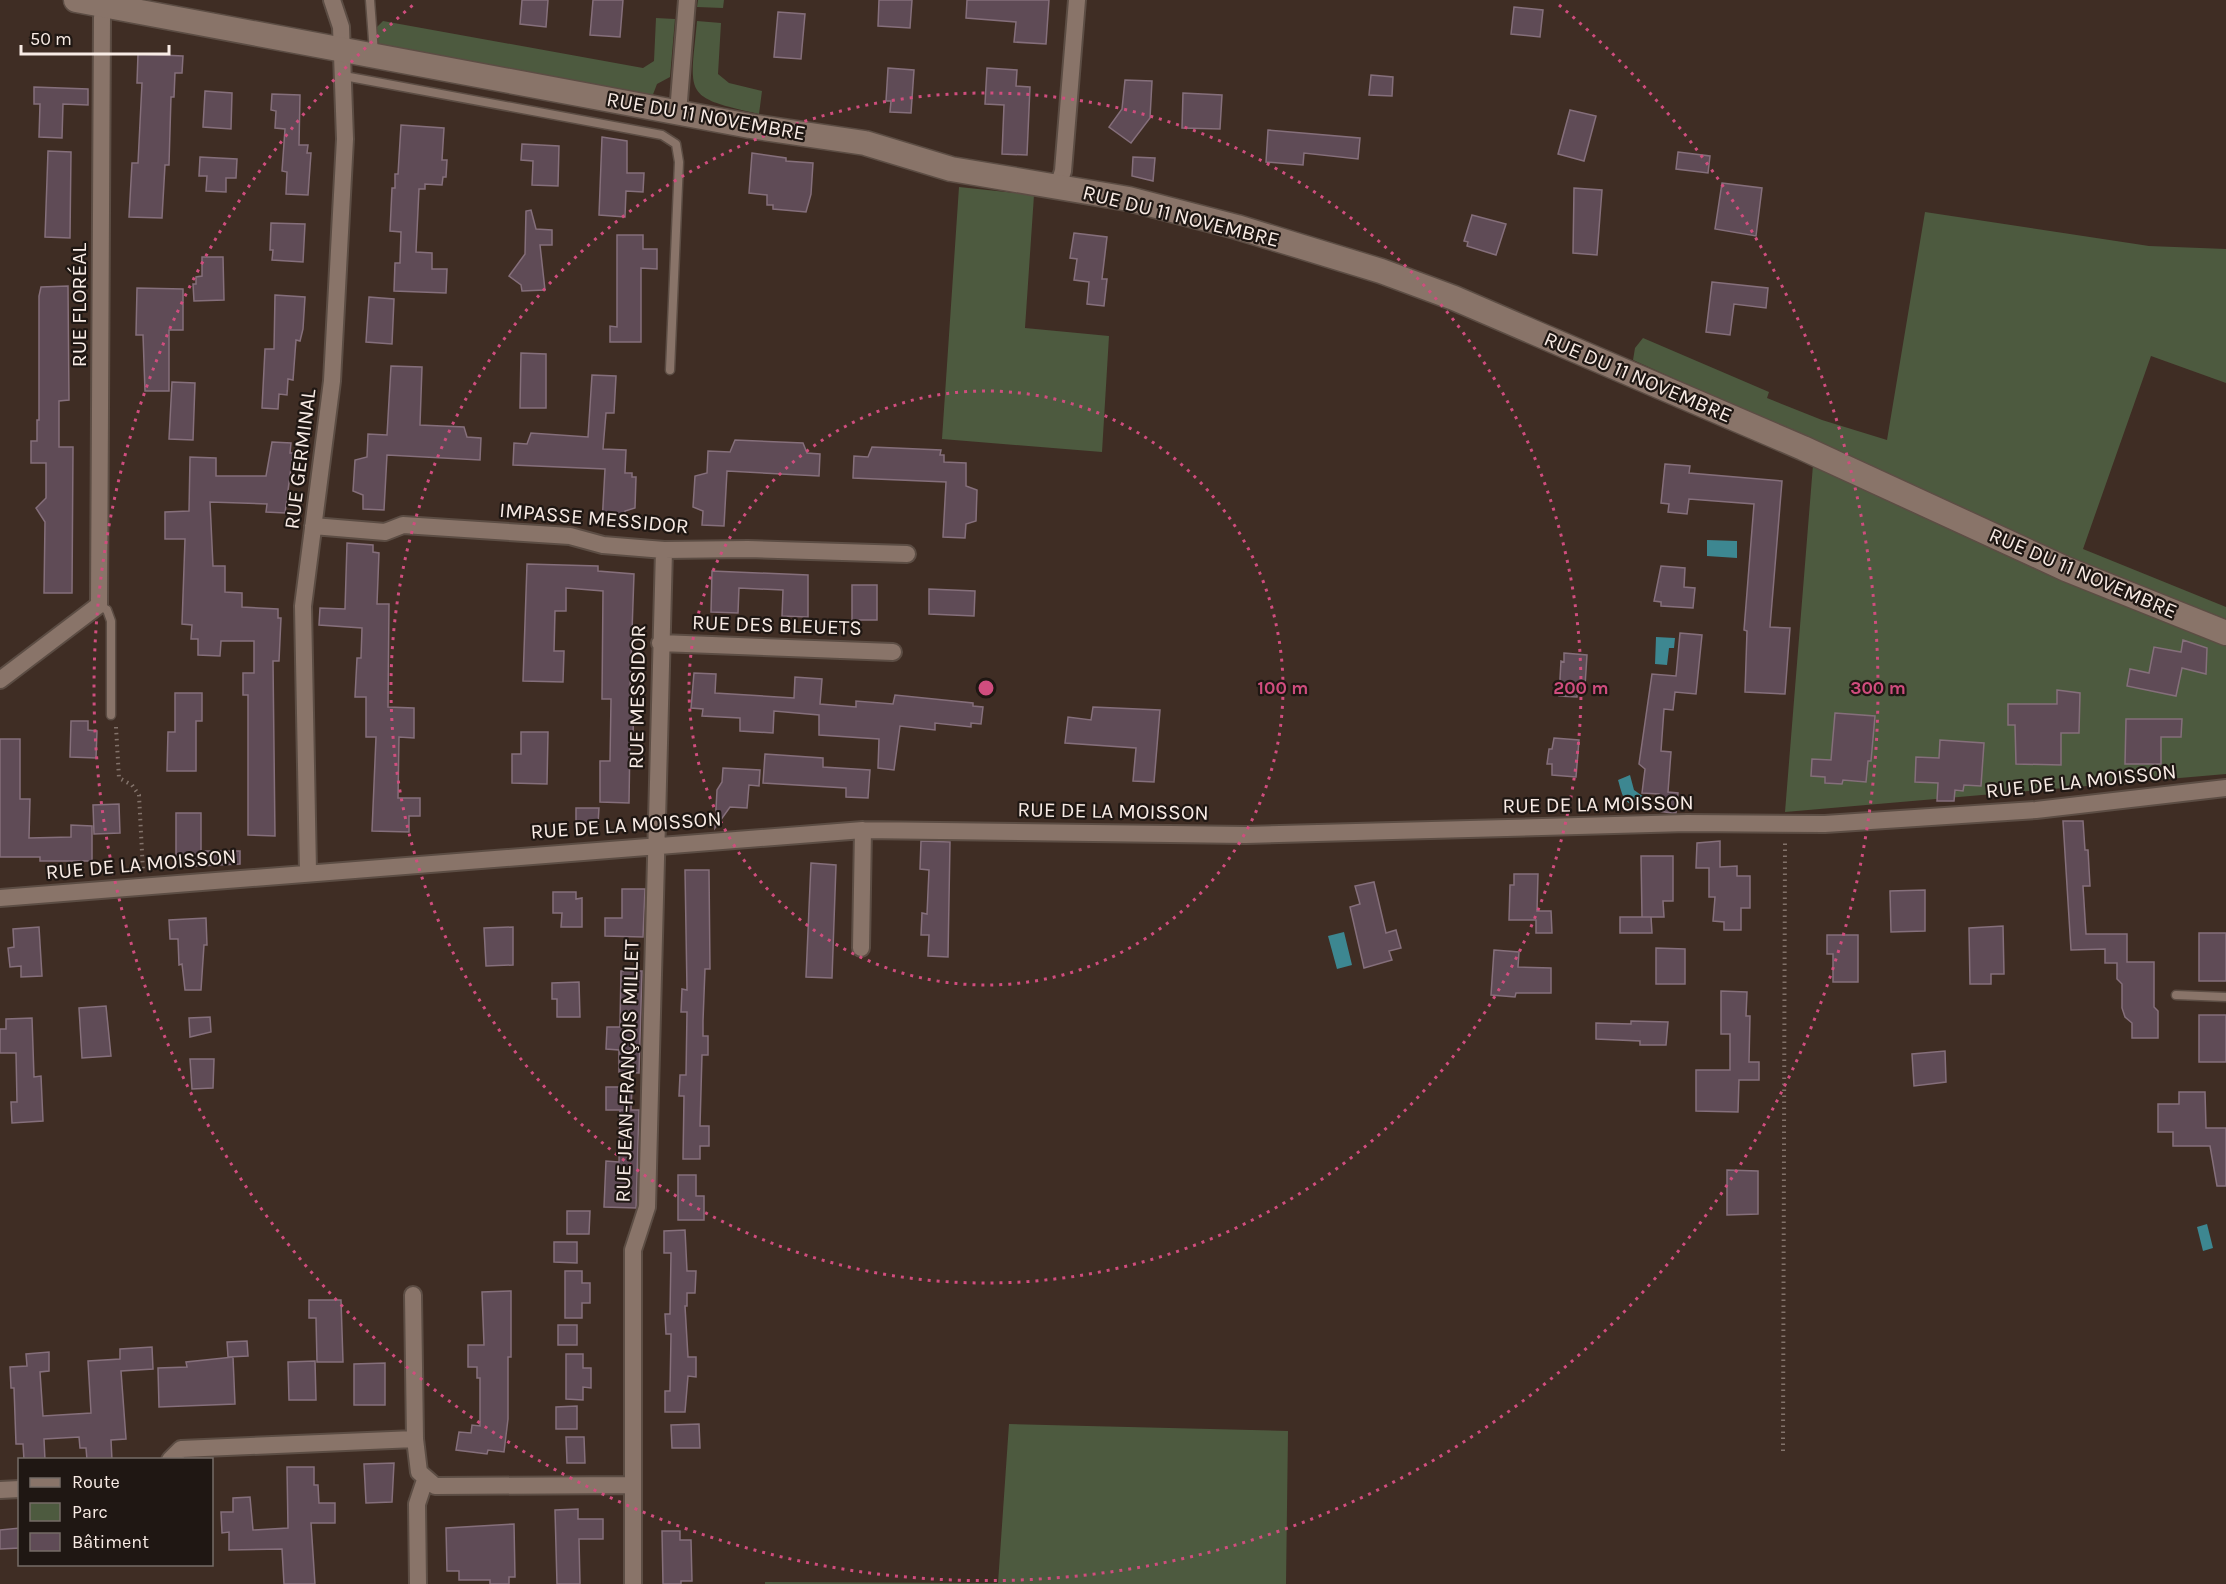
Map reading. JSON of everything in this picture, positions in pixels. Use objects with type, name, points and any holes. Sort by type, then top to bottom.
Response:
[{"type":"street","name":"RUE DU 11 NOVEMBRE","points":[[76,0],[104,3],[341,51],[678,113],[865,143],[951,169],[1129,199],[1237,227],[1412,283],[1632,373],[2066,569],[2226,633]]},
{"type":"street","name":"RUE GERMINAL","points":[[308,872],[303,606],[332,381],[345,139],[341,27],[332,0]]},
{"type":"street","points":[[678,113],[687,0]]},
{"type":"street","points":[[1058,186],[1063,171],[1077,0]]},
{"type":"street","name":"RUE FLORÉAL","points":[[99,605],[102,18],[104,3]]},
{"type":"street","name":"IMPASSE MESSIDOR","points":[[314,526],[385,532],[403,525],[570,536],[603,545],[664,550],[907,554]]},
{"type":"street","name":"RUE MESSIDOR","points":[[656,846],[664,550]]},
{"type":"street","points":[[0,680],[99,605]]},
{"type":"street","name":"RUE DES BLEUETS","points":[[660,643],[893,652]]},
{"type":"street","name":"RUE DE LA MOISSON","points":[[0,898],[863,830],[1246,835],[1687,823],[1785,824],[2036,810],[2226,788]]},
{"type":"street","points":[[861,948],[863,830]]},
{"type":"street","name":"RUE JEAN-FRANÇOIS MILLET","points":[[633,1584],[633,1250],[647,1207],[656,846]]},
{"type":"street","points":[[413,1295],[415,1438],[418,1472],[425,1480],[435,1486],[632,1485]]},
{"type":"street","points":[[172,1458],[181,1449],[415,1438]]},
{"type":"street","points":[[418,1584],[417,1504],[425,1480]]},
{"type":"street","points":[[0,1490],[18,1489]]},
{"type":"lane","points":[[370,0],[374,57]]},
{"type":"lane","name":"RUE DU 11 NOVEMBRE","points":[[344,76],[662,135],[676,144],[680,162],[670,370]]},
{"type":"lane","name":"RUE FLORÉAL","points":[[99,605],[107,610],[111,621],[111,715]]},
{"type":"lane","points":[[2176,995],[2226,997]]},
{"type":"path","points":[[111,715],[115,720],[119,777],[132,785],[139,795],[144,887]]},
{"type":"path","points":[[1783,1451],[1785,824]]},
{"type":"green space","points":[[698,0],[724,0],[723,8],[697,7]]},
{"type":"green space","points":[[656,18],[675,19],[670,77],[657,84],[652,97],[379,46],[375,29],[383,21],[643,68],[654,61]]},
{"type":"green space","points":[[697,21],[721,23],[718,74],[729,83],[762,91],[759,114],[716,103],[704,97],[696,89],[693,65]]},
{"type":"green space","points":[[959,187],[1034,195],[1025,328],[1109,336],[1102,452],[942,439]]},
{"type":"green space","points":[[1925,212],[2149,246],[2226,249],[2226,383],[2151,356],[2083,549],[2226,607],[2226,619],[2088,565],[1633,360],[1635,348],[1643,338],[1769,392],[1767,398],[1822,420],[1887,440]]},
{"type":"green space","points":[[1813,465],[2226,642],[2226,774],[1785,812]]},
{"type":"green space","points":[[1009,1424],[1288,1431],[1286,1584],[765,1584],[765,1582],[998,1583]]},
{"type":"water","points":[[1707,540],[1737,541],[1737,558],[1707,556]]},
{"type":"water","points":[[1656,637],[1675,638],[1674,648],[1669,648],[1667,665],[1655,664]]},
{"type":"water","points":[[1630,775],[1634,790],[1644,797],[1639,805],[1626,801],[1618,780]]},
{"type":"water","points":[[1344,932],[1352,965],[1337,969],[1328,936]]},
{"type":"water","points":[[2207,1224],[2213,1248],[2203,1251],[2197,1227]]},
{"type":"building","points":[[522,0],[548,0],[546,27],[520,24]]},
{"type":"building","points":[[593,0],[623,0],[620,37],[590,35]]},
{"type":"building","points":[[879,0],[912,0],[910,28],[878,26]]},
{"type":"building","points":[[967,0],[1049,0],[1046,44],[1014,42],[1016,22],[966,18]]},
{"type":"building","points":[[1514,7],[1543,10],[1540,37],[1511,34]]},
{"type":"building","points":[[778,12],[805,14],[801,59],[774,57]]},
{"type":"building","points":[[138,54],[183,56],[182,73],[175,73],[174,97],[171,97],[169,165],[165,165],[162,218],[129,217],[132,163],[138,163],[142,83],[137,83]]},
{"type":"building","points":[[888,68],[914,70],[911,113],[890,112],[891,101],[886,101]]},
{"type":"building","points":[[987,68],[1017,70],[1016,86],[1030,87],[1027,155],[1002,154],[1004,105],[985,104]]},
{"type":"building","points":[[1371,75],[1393,77],[1392,96],[1369,95]]},
{"type":"building","points":[[1125,80],[1152,81],[1150,118],[1131,143],[1109,127],[1122,109]]},
{"type":"building","points":[[34,87],[88,89],[88,105],[63,104],[62,138],[39,137],[40,104],[34,104]]},
{"type":"building","points":[[205,91],[232,93],[231,129],[203,127]]},
{"type":"building","points":[[1183,93],[1222,95],[1220,129],[1182,128]]},
{"type":"building","points":[[272,94],[300,95],[299,145],[308,145],[307,153],[311,153],[308,195],[286,194],[287,172],[282,171],[285,129],[275,128],[276,111],[271,110]]},
{"type":"building","points":[[1570,110],[1596,116],[1584,161],[1558,154]]},
{"type":"building","points":[[401,125],[444,128],[442,160],[447,160],[446,177],[443,177],[442,185],[425,184],[425,189],[419,189],[416,252],[432,253],[432,269],[447,269],[446,293],[394,291],[395,263],[400,263],[401,232],[390,231],[392,188],[395,188],[395,174],[398,174]]},
{"type":"building","points":[[1268,130],[1360,138],[1358,159],[1304,153],[1303,165],[1266,162]]},
{"type":"building","points":[[602,137],[627,141],[627,173],[644,173],[643,192],[626,191],[625,217],[599,215]]},
{"type":"building","points":[[522,144],[559,146],[558,186],[532,185],[533,161],[521,160]]},
{"type":"building","points":[[48,151],[71,152],[70,238],[45,237]]},
{"type":"building","points":[[1678,152],[1710,156],[1708,173],[1676,169]]},
{"type":"building","points":[[752,153],[786,158],[786,161],[813,163],[811,194],[806,212],[773,209],[773,205],[767,205],[767,195],[749,193]]},
{"type":"building","points":[[200,157],[237,159],[236,178],[226,178],[226,192],[206,191],[207,176],[199,176]]},
{"type":"building","points":[[1133,157],[1155,158],[1153,181],[1132,176]]},
{"type":"building","points":[[1722,183],[1762,188],[1756,236],[1715,229]]},
{"type":"building","points":[[1574,188],[1602,190],[1597,255],[1573,253]]},
{"type":"building","points":[[531,210],[536,229],[552,230],[552,245],[540,245],[545,290],[522,291],[521,285],[509,276],[525,254],[526,211]]},
{"type":"building","points":[[1472,215],[1506,224],[1496,255],[1467,246],[1468,242],[1464,241]]},
{"type":"building","points":[[271,223],[305,224],[303,262],[272,260]]},
{"type":"building","points":[[1074,233],[1107,237],[1102,279],[1107,279],[1104,306],[1087,304],[1089,282],[1074,280],[1077,259],[1070,258]]},
{"type":"building","points":[[617,235],[643,235],[643,249],[657,249],[657,269],[641,268],[641,342],[610,342],[610,326],[617,327]]},
{"type":"building","points":[[202,257],[223,257],[224,300],[194,301],[193,284],[196,284],[196,277],[202,276]]},
{"type":"building","points":[[1712,282],[1768,288],[1766,308],[1734,304],[1730,335],[1706,332]]},
{"type":"building","points":[[68,286],[69,400],[59,401],[59,447],[73,447],[72,593],[44,593],[45,522],[36,508],[46,498],[46,463],[31,463],[31,441],[37,441],[37,420],[39,420],[39,296],[41,287]]},
{"type":"building","points":[[137,288],[183,289],[183,330],[169,330],[169,391],[145,391],[143,335],[136,335]]},
{"type":"building","points":[[275,295],[305,297],[303,329],[300,341],[296,340],[293,380],[288,379],[287,395],[279,394],[278,409],[262,408],[265,349],[274,349]]},
{"type":"building","points":[[369,297],[394,299],[392,344],[366,342]]},
{"type":"building","points":[[521,353],[546,354],[546,408],[520,408]]},
{"type":"building","points":[[391,366],[422,367],[420,425],[464,427],[467,437],[481,438],[480,460],[387,455],[384,510],[363,509],[363,495],[353,491],[355,460],[367,457],[368,434],[387,435]]},
{"type":"building","points":[[592,375],[616,376],[614,413],[606,413],[603,449],[626,450],[625,473],[632,473],[632,477],[636,477],[635,508],[625,511],[624,525],[602,524],[605,469],[513,465],[514,443],[527,444],[531,433],[588,437]]},
{"type":"building","points":[[172,382],[195,383],[193,440],[169,439]]},
{"type":"building","points":[[735,440],[803,443],[807,453],[820,454],[819,476],[727,471],[724,526],[702,525],[703,511],[693,507],[695,476],[707,473],[708,451],[730,452]]},
{"type":"building","points":[[272,442],[291,443],[290,453],[293,453],[285,513],[266,512],[267,504],[210,502],[213,566],[225,566],[225,592],[242,593],[242,607],[278,609],[278,618],[281,618],[279,661],[273,661],[275,836],[248,835],[248,695],[243,695],[243,673],[254,673],[254,641],[221,641],[220,656],[198,655],[198,639],[191,639],[192,625],[182,624],[185,539],[165,539],[165,512],[189,511],[190,457],[216,458],[216,476],[266,476]]},
{"type":"building","points":[[872,447],[941,450],[940,455],[944,455],[944,462],[966,463],[966,486],[977,490],[976,521],[966,524],[965,538],[943,537],[946,482],[853,478],[854,456],[868,457]]},
{"type":"building","points":[[1665,464],[1690,466],[1689,473],[1782,481],[1770,627],[1790,628],[1785,694],[1745,692],[1747,631],[1744,630],[1754,504],[1689,499],[1687,514],[1668,512],[1669,504],[1661,503]]},
{"type":"building","points":[[347,543],[373,545],[373,552],[379,553],[377,604],[389,604],[388,707],[414,708],[414,738],[399,737],[398,798],[420,798],[420,816],[409,816],[409,832],[372,831],[376,737],[366,737],[366,697],[355,697],[357,658],[361,658],[362,628],[319,625],[320,608],[345,609]]},
{"type":"building","points":[[527,564],[598,566],[598,571],[634,574],[630,689],[634,689],[633,739],[630,739],[629,803],[600,802],[600,761],[610,761],[611,699],[602,699],[603,591],[566,588],[566,611],[555,611],[554,651],[564,651],[563,682],[523,681]]},
{"type":"building","points":[[1661,566],[1685,568],[1684,587],[1695,588],[1693,608],[1661,606],[1661,602],[1654,601]]},
{"type":"building","points":[[712,571],[808,575],[808,617],[782,616],[783,590],[739,588],[738,613],[711,612]]},
{"type":"building","points":[[852,585],[877,585],[877,620],[852,620]]},
{"type":"building","points":[[929,589],[975,591],[974,616],[929,614]]},
{"type":"building","points":[[1680,633],[1702,635],[1696,694],[1675,692],[1673,710],[1664,709],[1661,751],[1671,752],[1668,792],[1678,793],[1676,813],[1672,813],[1658,811],[1659,794],[1642,793],[1645,769],[1639,764],[1652,674],[1676,676]]},
{"type":"building","points":[[2183,640],[2207,648],[2206,674],[2182,668],[2176,696],[2127,686],[2130,669],[2149,673],[2154,647],[2181,652]]},
{"type":"building","points":[[1564,653],[1587,655],[1585,686],[1578,685],[1577,697],[1559,696],[1561,661],[1564,662]]},
{"type":"building","points":[[694,673],[716,674],[715,693],[794,698],[795,677],[822,679],[820,704],[856,707],[856,701],[893,704],[895,695],[973,703],[973,706],[983,707],[981,724],[971,723],[971,727],[935,723],[935,730],[900,726],[894,770],[878,768],[879,739],[819,735],[819,715],[774,711],[773,733],[740,731],[740,718],[702,716],[703,709],[691,708]]},
{"type":"building","points":[[2057,690],[2080,693],[2079,733],[2061,733],[2061,765],[2016,764],[2015,725],[2008,725],[2008,704],[2057,704]]},
{"type":"building","points":[[175,693],[202,693],[202,721],[196,721],[196,771],[167,771],[168,732],[175,732]]},
{"type":"building","points":[[1093,707],[1160,710],[1154,782],[1133,781],[1136,748],[1065,743],[1068,717],[1091,720]]},
{"type":"building","points":[[1835,713],[1875,716],[1871,761],[1868,761],[1866,782],[1843,780],[1842,784],[1825,783],[1825,777],[1811,776],[1812,759],[1831,760]]},
{"type":"building","points":[[2126,719],[2182,719],[2181,737],[2161,737],[2161,764],[2125,764]]},
{"type":"building","points":[[71,721],[88,721],[88,730],[97,731],[96,758],[70,757]]},
{"type":"building","points":[[521,732],[548,732],[547,784],[512,783],[512,754],[521,754]]},
{"type":"building","points":[[1554,738],[1579,740],[1576,777],[1552,775],[1552,764],[1547,764],[1549,749],[1552,749]]},
{"type":"building","points":[[0,739],[20,739],[20,799],[30,799],[29,838],[71,837],[71,825],[92,826],[92,861],[40,861],[40,857],[0,857]]},
{"type":"building","points":[[1940,740],[1984,743],[1981,786],[1964,785],[1963,791],[1955,790],[1954,801],[1937,801],[1938,783],[1915,782],[1916,757],[1939,758]]},
{"type":"building","points":[[765,754],[823,758],[823,767],[870,770],[868,798],[846,797],[846,788],[763,783]]},
{"type":"building","points":[[723,768],[760,770],[759,786],[749,785],[747,808],[730,807],[715,828],[717,790],[722,782]]},
{"type":"building","points":[[119,804],[120,833],[94,834],[93,805]]},
{"type":"building","points":[[576,808],[599,808],[598,824],[576,824]]},
{"type":"building","points":[[176,813],[201,813],[201,851],[240,851],[240,864],[176,867]]},
{"type":"building","points":[[2063,821],[2083,821],[2085,850],[2088,850],[2090,886],[2083,886],[2086,934],[2127,934],[2127,962],[2154,962],[2154,1007],[2158,1011],[2158,1038],[2132,1038],[2132,1023],[2125,1017],[2122,1008],[2122,984],[2117,979],[2117,963],[2105,963],[2105,949],[2071,950]]},
{"type":"building","points":[[921,841],[950,842],[948,957],[928,956],[929,935],[921,935],[922,913],[927,914],[929,870],[920,869]]},
{"type":"building","points":[[1720,841],[1720,867],[1737,866],[1737,876],[1750,876],[1750,908],[1741,908],[1741,930],[1724,930],[1724,922],[1713,921],[1715,897],[1709,897],[1709,868],[1696,868],[1697,843]]},
{"type":"building","points":[[1641,856],[1673,856],[1673,901],[1663,901],[1664,917],[1642,917]]},
{"type":"building","points":[[811,863],[836,865],[832,978],[806,977]]},
{"type":"building","points":[[685,870],[709,870],[710,969],[705,969],[703,1021],[703,1036],[708,1036],[708,1055],[702,1055],[700,1126],[709,1126],[709,1146],[700,1146],[700,1159],[683,1159],[684,1096],[679,1096],[680,1075],[686,1075],[687,1012],[681,1012],[682,989],[687,990]]},
{"type":"building","points":[[1514,874],[1538,874],[1537,911],[1551,911],[1552,933],[1536,933],[1536,920],[1509,920],[1510,885],[1514,885]]},
{"type":"building","points":[[1374,882],[1386,933],[1396,930],[1401,948],[1389,951],[1392,960],[1364,968],[1350,907],[1360,904],[1355,886]]},
{"type":"building","points":[[622,889],[645,889],[643,937],[605,936],[605,918],[622,918]]},
{"type":"building","points":[[1925,890],[1925,931],[1891,932],[1890,891]]},
{"type":"building","points":[[553,892],[576,892],[576,899],[582,898],[582,927],[561,927],[562,913],[553,913]]},
{"type":"building","points":[[1620,917],[1651,917],[1652,933],[1620,933]]},
{"type":"building","points":[[206,918],[207,945],[204,945],[201,990],[185,990],[182,964],[179,965],[178,939],[170,939],[169,920]]},
{"type":"building","points":[[2003,926],[2004,974],[1991,974],[1991,984],[1970,984],[1969,928]]},
{"type":"building","points":[[39,927],[42,976],[21,977],[21,966],[10,967],[8,948],[14,947],[13,929]]},
{"type":"building","points":[[513,927],[513,965],[486,966],[484,928]]},
{"type":"building","points":[[2199,933],[2226,933],[2226,981],[2199,981]]},
{"type":"building","points":[[1827,935],[1858,935],[1858,982],[1833,982],[1833,954],[1827,954]]},
{"type":"building","points":[[1656,948],[1685,949],[1685,984],[1656,984]]},
{"type":"building","points":[[1494,950],[1519,952],[1518,967],[1551,968],[1551,993],[1516,993],[1515,997],[1491,995]]},
{"type":"building","points":[[621,971],[642,971],[639,1073],[619,1072],[619,1050],[606,1049],[607,1027],[620,1027]]},
{"type":"building","points":[[579,982],[580,1017],[557,1017],[557,999],[552,999],[552,983]]},
{"type":"building","points":[[1721,991],[1747,992],[1746,1016],[1750,1016],[1749,1062],[1759,1062],[1759,1080],[1739,1080],[1738,1112],[1696,1111],[1696,1070],[1730,1070],[1730,1034],[1721,1034]]},
{"type":"building","points":[[106,1006],[111,1056],[82,1058],[79,1008]]},
{"type":"building","points":[[2199,1015],[2226,1015],[2226,1062],[2199,1062]]},
{"type":"building","points":[[210,1017],[211,1032],[190,1037],[189,1018]]},
{"type":"building","points":[[32,1018],[34,1077],[41,1076],[43,1121],[12,1123],[11,1102],[17,1102],[16,1053],[0,1053],[0,1029],[6,1029],[6,1019]]},
{"type":"building","points":[[1631,1021],[1668,1022],[1666,1045],[1640,1045],[1640,1041],[1596,1039],[1596,1023],[1631,1024]]},
{"type":"building","points":[[1945,1051],[1946,1082],[1914,1086],[1912,1054]]},
{"type":"building","points":[[190,1059],[214,1059],[213,1088],[192,1089]]},
{"type":"building","points":[[606,1087],[632,1087],[631,1110],[639,1110],[636,1208],[604,1207],[606,1161],[619,1162],[620,1110],[606,1110]]},
{"type":"building","points":[[2179,1092],[2205,1092],[2206,1128],[2226,1128],[2226,1186],[2217,1186],[2210,1146],[2173,1146],[2173,1132],[2158,1132],[2158,1104],[2179,1104]]},
{"type":"building","points":[[1727,1170],[1758,1171],[1758,1214],[1727,1215]]},
{"type":"building","points":[[678,1175],[696,1175],[696,1196],[704,1196],[704,1220],[678,1220]]},
{"type":"building","points":[[567,1211],[590,1211],[589,1234],[567,1234]]},
{"type":"building","points":[[685,1230],[687,1271],[696,1271],[695,1293],[687,1293],[687,1306],[685,1306],[688,1357],[696,1357],[696,1377],[688,1376],[685,1412],[665,1412],[665,1391],[670,1391],[671,1334],[666,1334],[665,1314],[670,1314],[671,1253],[664,1253],[664,1231]]},
{"type":"building","points":[[554,1242],[577,1242],[577,1263],[554,1262]]},
{"type":"building","points":[[565,1271],[582,1271],[582,1283],[590,1283],[590,1303],[582,1303],[582,1318],[565,1318]]},
{"type":"building","points":[[511,1291],[511,1357],[508,1357],[508,1419],[504,1452],[488,1450],[487,1454],[456,1450],[459,1432],[471,1433],[472,1425],[480,1426],[480,1378],[477,1378],[477,1367],[468,1367],[468,1345],[484,1345],[482,1292]]},
{"type":"building","points":[[309,1300],[341,1300],[343,1362],[317,1362],[316,1318],[309,1318]]},
{"type":"building","points":[[558,1325],[577,1325],[577,1345],[558,1345]]},
{"type":"building","points":[[247,1341],[248,1356],[228,1357],[227,1342]]},
{"type":"building","points":[[152,1347],[153,1369],[121,1371],[126,1439],[111,1440],[112,1458],[87,1458],[86,1448],[80,1448],[79,1437],[44,1439],[45,1458],[24,1458],[23,1444],[16,1444],[14,1388],[11,1388],[10,1367],[27,1366],[26,1354],[49,1352],[49,1371],[40,1372],[43,1416],[91,1413],[88,1361],[120,1359],[120,1349]]},
{"type":"building","points":[[566,1354],[583,1354],[583,1368],[591,1368],[591,1388],[583,1387],[583,1400],[566,1399]]},
{"type":"building","points":[[233,1357],[235,1404],[159,1407],[158,1368],[187,1367],[186,1362]]},
{"type":"building","points":[[315,1361],[316,1400],[289,1400],[288,1362]]},
{"type":"building","points":[[385,1363],[385,1405],[354,1405],[354,1364]]},
{"type":"building","points":[[577,1406],[577,1429],[556,1429],[556,1407]]},
{"type":"building","points":[[699,1424],[700,1448],[672,1448],[671,1425]]},
{"type":"building","points":[[566,1437],[584,1437],[585,1463],[567,1463]]},
{"type":"building","points":[[394,1463],[392,1502],[366,1503],[364,1464]]},
{"type":"building","points":[[287,1467],[314,1467],[314,1485],[318,1485],[319,1503],[335,1503],[335,1523],[311,1523],[315,1584],[284,1584],[282,1549],[229,1550],[229,1532],[222,1533],[221,1512],[233,1512],[233,1498],[250,1497],[253,1530],[288,1528]]},
{"type":"building","points":[[578,1509],[578,1519],[603,1519],[603,1539],[579,1539],[580,1584],[557,1584],[555,1510]]},
{"type":"building","points":[[514,1524],[515,1577],[509,1577],[509,1584],[490,1584],[490,1580],[459,1580],[459,1571],[447,1571],[446,1528]]},
{"type":"building","points":[[18,1528],[18,1548],[0,1549],[0,1530]]},
{"type":"building","points":[[662,1531],[680,1531],[680,1540],[691,1540],[692,1581],[681,1581],[681,1584],[663,1584]]}]
